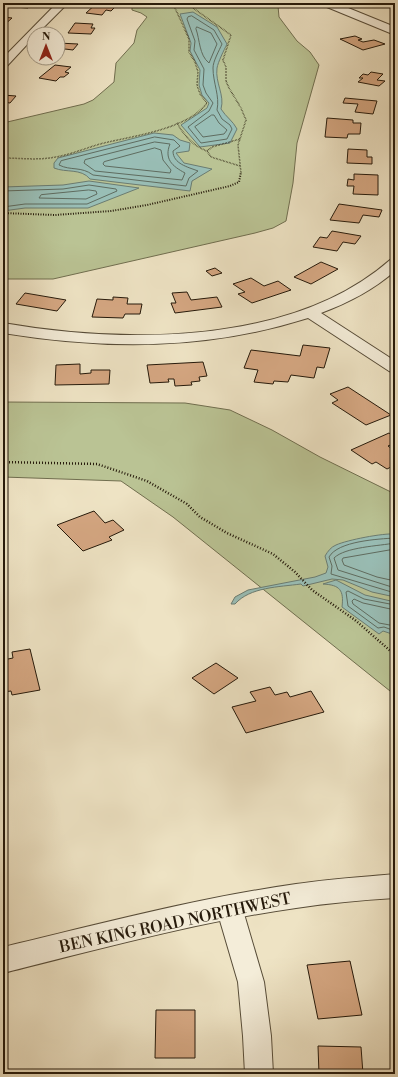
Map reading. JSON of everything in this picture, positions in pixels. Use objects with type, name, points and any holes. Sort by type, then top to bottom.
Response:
[{"type":"street","points":[[3,64],[53,11],[64,3]]},
{"type":"street","points":[[326,3],[395,31]]},
{"type":"street","points":[[343,3],[395,25]]},
{"type":"street","points":[[3,328],[42,336],[99,341],[137,342],[216,335],[253,329],[311,313],[362,289],[383,275],[395,263]]},
{"type":"street","points":[[311,313],[395,368]]},
{"type":"street","name":"BEN KING ROAD NORTHWEST","points":[[3,960],[229,907],[322,892],[395,886]]},
{"type":"street","points":[[229,907],[251,982],[257,1036],[259,1074]]},
{"type":"path","points":[[3,158],[55,157],[152,132],[177,123],[205,108],[206,103],[200,94],[197,85],[198,72],[195,62],[189,52],[189,39],[176,10],[171,3]]},
{"type":"path","points":[[3,213],[54,215],[105,212],[146,206],[210,190],[233,186],[239,182],[240,166],[238,153],[240,139],[245,128],[246,118],[243,110],[226,83],[227,67],[222,60],[231,35],[221,27],[196,13],[186,3]]},
{"type":"path","points":[[177,123],[199,148],[207,151],[211,157],[240,166]]},
{"type":"path","points":[[207,151],[212,147],[240,139]]},
{"type":"path","points":[[3,462],[97,464],[147,481],[187,504],[200,518],[227,533],[273,554],[295,572],[312,590],[355,620],[395,655]]},
{"type":"green space","points":[[132,3],[290,3],[278,6],[279,17],[297,41],[310,52],[319,65],[297,143],[293,183],[286,221],[273,228],[255,233],[53,279],[3,279],[3,123],[84,104],[93,100],[114,82],[116,63],[134,43],[137,30],[147,17],[132,10]]},
{"type":"green space","points":[[3,402],[185,403],[230,410],[272,430],[320,457],[395,494],[395,695],[173,517],[121,481],[3,477]]},
{"type":"water","points":[[193,12],[217,27],[227,44],[217,68],[217,79],[222,99],[221,109],[237,129],[230,143],[200,147],[181,125],[207,108],[209,103],[202,95],[199,85],[200,70],[190,51],[191,43],[180,14]]},
{"type":"water","points":[[154,133],[173,135],[180,140],[190,143],[189,151],[176,153],[184,163],[212,169],[192,181],[190,191],[90,179],[82,173],[54,168],[54,163],[58,158]]},
{"type":"water","points":[[89,181],[139,188],[88,208],[25,208],[3,211],[3,187],[63,185]]},
{"type":"water","points":[[395,534],[395,597],[372,592],[343,580],[332,579],[303,586],[301,584],[265,589],[249,594],[241,598],[235,604],[231,604],[235,597],[248,590],[315,577],[326,573],[328,567],[325,556],[330,549],[336,545],[365,537]]},
{"type":"water","points":[[336,580],[365,595],[395,602],[395,635],[383,631],[379,634],[342,607],[342,596],[340,590],[337,587],[323,584]]},
{"type":"building","points":[[18,3],[33,3],[28,8],[14,7]]},
{"type":"building","points":[[97,3],[110,3],[108,5],[116,6],[111,11],[106,10],[102,15],[86,13]]},
{"type":"building","points":[[3,17],[12,18],[3,26]]},
{"type":"building","points":[[75,23],[93,24],[91,28],[95,28],[91,34],[68,33]]},
{"type":"building","points":[[355,36],[362,39],[358,40],[363,42],[374,40],[385,44],[363,50],[340,39]]},
{"type":"building","points":[[66,43],[78,44],[73,50],[66,49]]},
{"type":"building","points":[[54,66],[71,67],[65,72],[69,73],[64,77],[60,77],[56,81],[39,78]]},
{"type":"building","points":[[371,72],[383,74],[377,80],[385,81],[379,86],[358,82],[363,78],[359,78],[363,74],[368,75]]},
{"type":"building","points":[[3,95],[16,96],[10,103],[3,102]]},
{"type":"building","points":[[345,98],[377,101],[373,114],[355,112],[358,104],[343,103]]},
{"type":"building","points":[[327,118],[353,120],[353,123],[361,123],[360,134],[348,134],[347,138],[325,137]]},
{"type":"building","points":[[348,149],[367,150],[367,157],[372,157],[372,164],[347,163]]},
{"type":"building","points":[[354,174],[378,175],[378,195],[353,194],[354,186],[347,186],[348,179],[354,180]]},
{"type":"building","points":[[339,204],[382,210],[379,217],[363,215],[359,223],[330,220]]},
{"type":"building","points":[[332,231],[361,236],[355,244],[343,242],[337,251],[313,247],[320,237],[327,238]]},
{"type":"building","points":[[321,262],[338,269],[311,284],[294,277]]},
{"type":"building","points":[[215,268],[222,273],[212,276],[206,271]]},
{"type":"building","points":[[251,278],[264,286],[278,281],[291,290],[252,303],[238,294],[245,292],[233,284]]},
{"type":"building","points":[[187,292],[191,300],[217,297],[222,307],[175,313],[171,303],[176,303],[172,293]]},
{"type":"building","points":[[25,293],[66,300],[57,311],[16,304]]},
{"type":"building","points":[[113,297],[128,298],[127,304],[142,304],[140,314],[125,314],[123,318],[92,317],[97,299],[113,300]]},
{"type":"building","points":[[303,345],[330,348],[324,368],[317,367],[314,378],[291,375],[288,382],[274,381],[273,384],[254,382],[258,370],[244,368],[251,350],[300,356]]},
{"type":"building","points":[[203,362],[207,376],[199,377],[200,381],[191,382],[192,385],[175,386],[174,379],[168,379],[169,382],[150,383],[147,365]]},
{"type":"building","points":[[80,364],[80,374],[91,373],[91,370],[110,370],[109,384],[55,385],[56,365]]},
{"type":"building","points":[[348,387],[391,415],[366,425],[332,403],[338,400],[330,394]]},
{"type":"building","points":[[389,433],[395,437],[395,443],[388,446],[395,451],[395,465],[387,469],[376,462],[372,464],[351,450]]},
{"type":"building","points":[[94,511],[105,523],[113,520],[124,530],[109,537],[112,540],[83,551],[57,525]]},
{"type":"building","points":[[30,649],[40,690],[12,695],[11,691],[3,692],[3,660],[13,658],[12,652]]},
{"type":"building","points":[[216,663],[238,678],[214,694],[192,678]]},
{"type":"building","points":[[270,687],[275,695],[287,692],[290,697],[311,691],[324,712],[246,733],[232,707],[256,701],[250,692]]},
{"type":"building","points":[[350,961],[362,1015],[318,1019],[307,965]]},
{"type":"building","points":[[156,1010],[195,1010],[195,1058],[155,1058]]},
{"type":"building","points":[[318,1046],[361,1047],[363,1074],[319,1074]]}]
